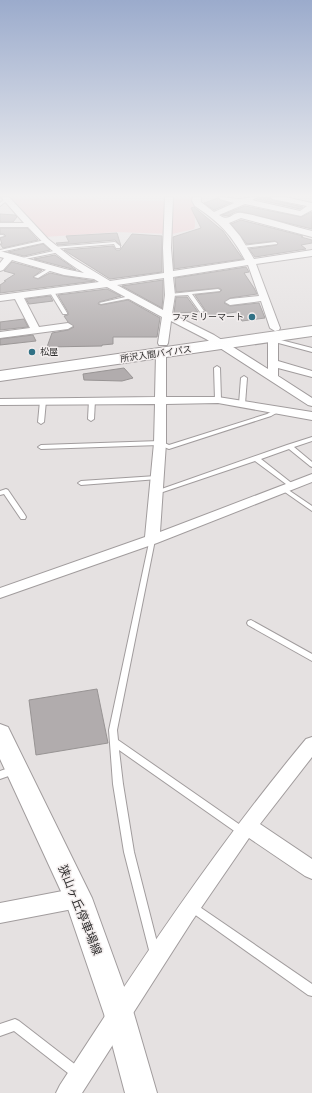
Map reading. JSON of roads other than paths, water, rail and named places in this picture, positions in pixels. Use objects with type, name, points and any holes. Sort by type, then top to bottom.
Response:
[{"type":"highway","name":"所沢入間バイパス","points":[[274,335],[312,322]]},
{"type":"highway","name":"所沢入間バイパス","points":[[0,367],[312,331]]},
{"type":"highway","name":"所沢入間バイパス","points":[[0,376],[162,348]]},
{"type":"main road","name":"狭山ヶ丘停車場線","points":[[0,734],[8,772],[78,898],[119,1014],[141,1093]]},
{"type":"street","points":[[54,248],[69,260],[130,297],[216,341],[312,403]]},
{"type":"street","points":[[152,540],[160,443],[162,348],[170,295],[167,248]]},
{"type":"street","points":[[243,248],[251,262],[266,298],[274,335],[273,377]]},
{"type":"street","points":[[0,298],[108,284],[312,253]]},
{"type":"street","points":[[0,254],[51,268],[99,278]]},
{"type":"street","points":[[0,268],[10,257]]},
{"type":"street","points":[[18,295],[36,330]]},
{"type":"street","points":[[230,302],[266,298]]},
{"type":"street","points":[[0,335],[68,326]]},
{"type":"street","points":[[273,363],[312,374]]},
{"type":"street","points":[[0,402],[218,400],[312,416]]},
{"type":"street","points":[[0,593],[152,540],[312,478]]},
{"type":"street","points":[[74,1084],[191,906],[245,829],[312,744]]},
{"type":"street","points":[[245,829],[312,870]]},
{"type":"street","points":[[0,913],[78,898]]},
{"type":"lane","points":[[0,250],[10,248]]},
{"type":"lane","points":[[20,259],[56,250],[73,248]]},
{"type":"lane","points":[[36,277],[51,268]]},
{"type":"lane","points":[[170,295],[218,290]]},
{"type":"lane","points":[[51,291],[65,313]]},
{"type":"lane","points":[[189,293],[202,311]]},
{"type":"lane","points":[[101,303],[130,297]]},
{"type":"lane","points":[[274,335],[312,350]]},
{"type":"lane","points":[[217,368],[218,400]]},
{"type":"lane","points":[[242,404],[244,378]]},
{"type":"lane","points":[[91,419],[92,400]]},
{"type":"lane","points":[[41,422],[43,401]]},
{"type":"lane","points":[[41,446],[160,443],[169,447],[278,410]]},
{"type":"lane","points":[[155,493],[312,438]]},
{"type":"lane","points":[[290,446],[312,465]]},
{"type":"lane","points":[[256,458],[312,509]]},
{"type":"lane","points":[[81,483],[156,478]]},
{"type":"lane","points":[[0,493],[6,491],[23,517]]},
{"type":"lane","points":[[152,540],[113,730],[118,784],[129,852],[156,958]]},
{"type":"lane","points":[[251,623],[312,658]]},
{"type":"lane","points":[[114,742],[245,829]]},
{"type":"lane","points":[[191,906],[312,991]]},
{"type":"lane","points":[[0,1030],[15,1025],[74,1084]]},
{"type":"place","name":"ファミリーマート","points":[[252,317]]},
{"type":"place","name":"松屋","points":[[32,352]]}]
